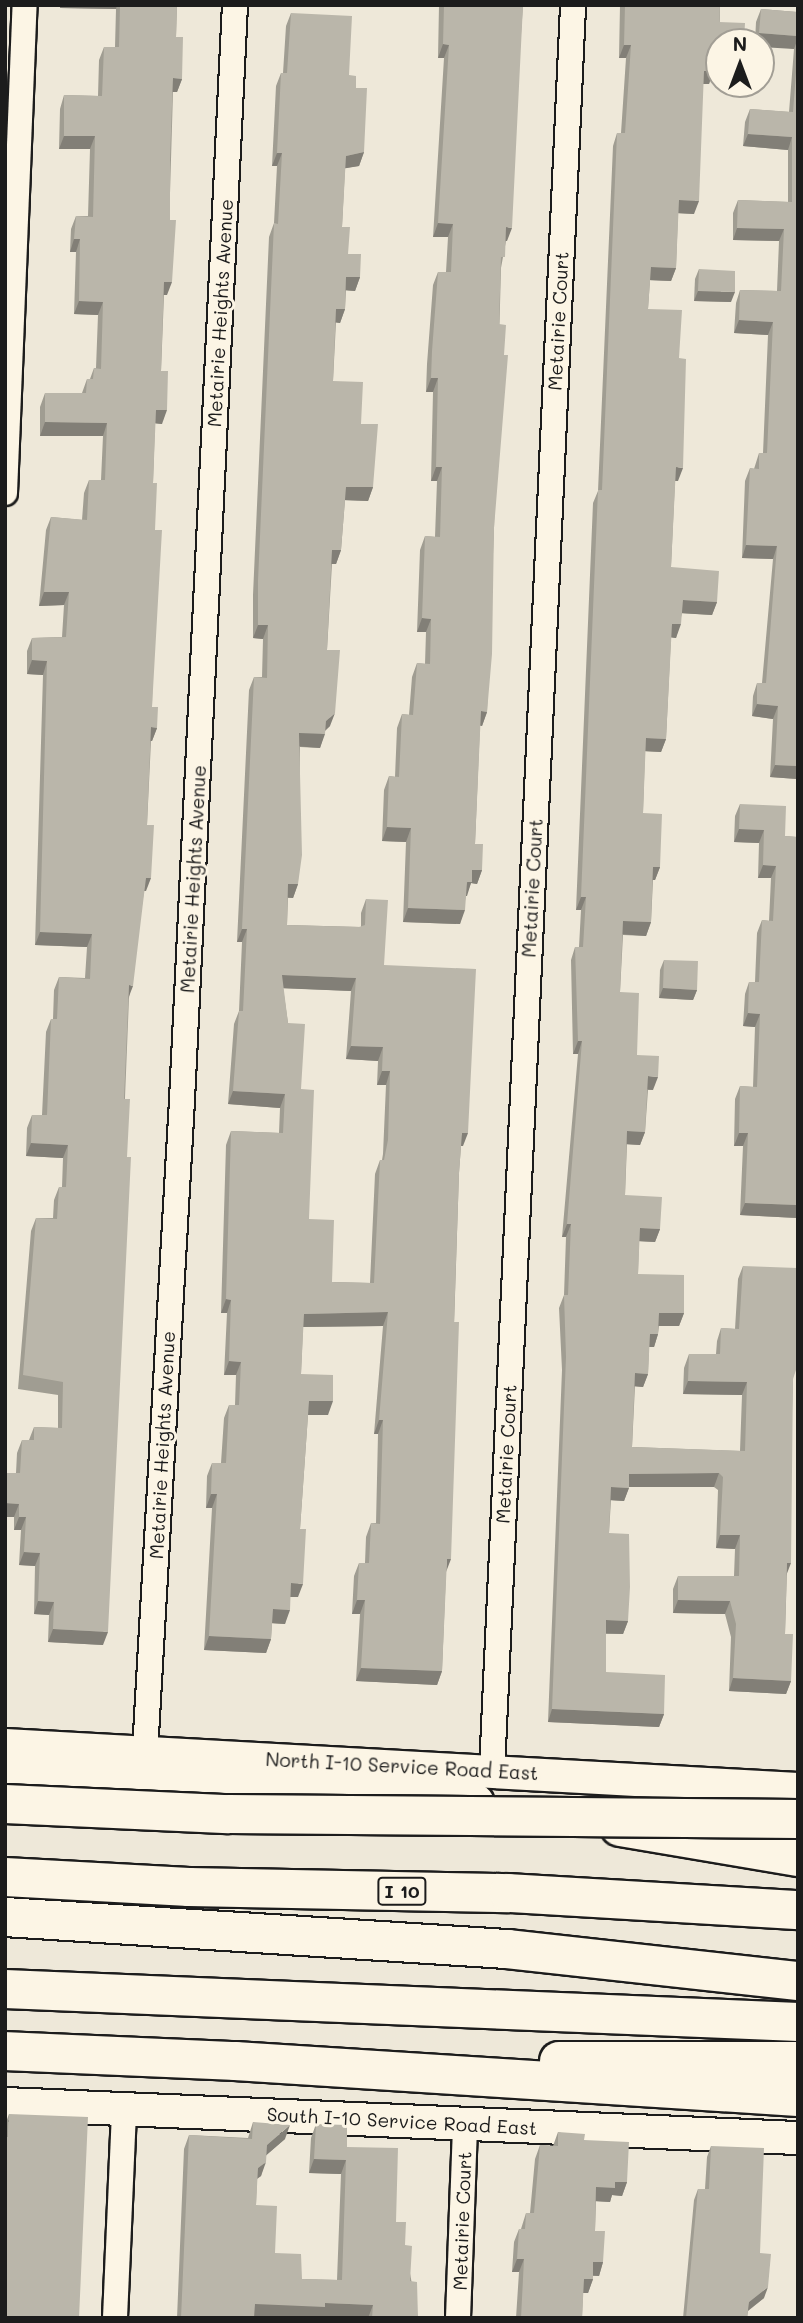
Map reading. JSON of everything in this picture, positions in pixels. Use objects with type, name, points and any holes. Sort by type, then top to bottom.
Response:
[{"type":"highway","points":[[5,1768],[266,1782],[418,1796],[547,1811],[649,1834],[798,1857]]},
{"type":"highway","points":[[5,1804],[229,1814],[798,1819]]},
{"type":"highway","name":"I 10","points":[[5,1877],[188,1887],[509,1894],[798,1910]]},
{"type":"highway","points":[[5,1917],[507,1949],[798,1981]]},
{"type":"highway","points":[[5,1989],[798,2022]]},
{"type":"highway","points":[[5,2051],[235,2061],[798,2097]]},
{"type":"highway","points":[[235,2061],[798,2061]]},
{"type":"street","points":[[5,493],[26,5]]},
{"type":"street","name":"Metairie Heights Avenue","points":[[145,1752],[182,1114],[235,5]]},
{"type":"street","name":"Metairie Court","points":[[492,1770],[573,5]]},
{"type":"street","name":"North I-10 Service Road East","points":[[5,1745],[798,1789]]},
{"type":"street","name":"South I-10 Service Road East","points":[[5,2104],[798,2138]]},
{"type":"street","points":[[115,2318],[124,2108]]},
{"type":"street","name":"Metairie Court","points":[[458,2318],[466,2124]]},
{"type":"building","points":[[120,5],[177,5],[176,37],[183,37],[182,79],[173,78],[170,220],[176,220],[172,282],[164,282],[161,371],[168,371],[167,410],[156,410],[153,483],[157,483],[155,530],[162,530],[152,707],[158,707],[157,728],[151,727],[147,825],[154,825],[151,878],[146,878],[133,986],[129,985],[124,1099],[130,1099],[127,1157],[131,1157],[108,1632],[53,1629],[54,1602],[38,1601],[40,1553],[24,1552],[26,1517],[19,1517],[19,1504],[5,1503],[5,1473],[20,1473],[22,1440],[34,1440],[34,1427],[62,1428],[63,1382],[23,1375],[36,1218],[57,1219],[59,1187],[66,1187],[68,1145],[31,1143],[32,1115],[47,1115],[51,1019],[57,1019],[59,977],[90,979],[92,934],[40,932],[47,661],[32,660],[32,638],[66,637],[69,592],[44,592],[51,517],[87,520],[89,480],[105,480],[107,423],[45,422],[45,393],[86,393],[87,379],[93,379],[94,368],[101,369],[103,302],[79,301],[80,239],[74,239],[76,216],[93,217],[95,136],[64,136],[64,95],[102,96],[104,47],[119,47]]},
{"type":"building","points":[[444,5],[523,5],[512,228],[506,227],[505,257],[501,257],[499,324],[506,325],[504,355],[508,355],[494,528],[492,654],[487,712],[481,711],[475,844],[483,844],[482,870],[472,870],[472,882],[467,882],[465,910],[408,908],[411,828],[387,827],[389,776],[399,777],[402,714],[413,715],[417,663],[430,664],[431,619],[422,618],[425,536],[440,537],[442,467],[436,467],[438,378],[431,378],[432,351],[438,272],[451,272],[453,224],[438,223],[449,45],[443,44]]},
{"type":"building","points":[[625,5],[720,5],[719,22],[745,23],[745,28],[705,28],[699,201],[679,200],[676,268],[651,267],[648,309],[682,310],[679,358],[686,359],[683,468],[676,467],[671,567],[719,571],[717,602],[683,600],[681,624],[672,624],[666,739],[646,738],[643,813],[662,814],[660,867],[653,867],[651,922],[623,921],[620,992],[639,993],[637,1055],[659,1056],[658,1077],[648,1076],[645,1132],[627,1131],[625,1195],[662,1197],[660,1229],[640,1228],[638,1274],[684,1275],[684,1313],[659,1313],[658,1334],[650,1334],[648,1374],[635,1373],[632,1447],[745,1451],[747,1382],[688,1381],[689,1354],[720,1354],[721,1328],[739,1329],[743,1266],[798,1268],[798,1364],[793,1379],[791,1563],[787,1563],[785,1634],[793,1634],[791,1681],[733,1678],[736,1624],[730,1601],[678,1600],[678,1576],[739,1576],[740,1535],[720,1535],[723,1477],[719,1473],[629,1474],[629,1488],[611,1487],[609,1533],[629,1534],[630,1587],[628,1621],[606,1620],[606,1672],[665,1675],[664,1714],[552,1709],[566,1357],[564,1295],[568,1295],[571,1224],[567,1224],[582,1041],[578,1041],[575,947],[583,947],[586,897],[581,897],[598,490],[602,490],[617,133],[625,133],[631,45],[624,45]]},
{"type":"building","points":[[761,9],[798,12],[798,36],[775,34],[775,28],[759,28]]},
{"type":"building","points":[[291,13],[352,16],[349,75],[356,76],[356,88],[367,88],[364,152],[346,156],[342,227],[350,227],[348,254],[361,254],[360,277],[346,277],[345,309],[336,309],[333,381],[363,382],[361,424],[378,424],[373,487],[346,487],[341,550],[332,550],[327,650],[340,650],[335,713],[326,721],[325,734],[299,733],[302,855],[298,884],[288,884],[287,925],[359,927],[365,925],[366,899],[388,900],[384,965],[476,969],[468,1133],[462,1133],[459,1173],[454,1322],[459,1322],[451,1559],[447,1559],[442,1671],[361,1668],[365,1600],[357,1600],[359,1563],[369,1563],[371,1523],[380,1524],[383,1420],[379,1420],[388,1312],[304,1314],[301,1374],[333,1375],[333,1401],[309,1401],[300,1529],[306,1529],[303,1584],[291,1583],[290,1610],[273,1609],[271,1639],[209,1636],[217,1494],[211,1494],[212,1463],[226,1463],[229,1405],[239,1405],[241,1362],[229,1361],[231,1300],[226,1299],[231,1131],[283,1133],[285,1094],[233,1091],[239,1011],[243,1011],[247,929],[242,929],[254,677],[267,678],[268,625],[258,625],[258,581],[274,223],[278,224],[282,153],[277,153],[281,73],[287,73]],"holes":[[[282,975],[356,978],[351,1046],[383,1047],[382,1071],[390,1071],[388,1140],[384,1160],[380,1160],[374,1283],[332,1282],[334,1220],[309,1219],[314,1090],[301,1089],[305,1024],[288,1023]]]},
{"type":"building","points":[[798,46],[798,766],[775,765],[778,706],[757,704],[757,683],[766,683],[777,546],[746,545],[750,468],[759,469],[759,453],[767,453],[773,322],[739,320],[740,290],[781,291],[784,229],[737,228],[738,200],[792,202],[792,137],[748,134],[750,109],[793,112]]},
{"type":"building","points":[[699,269],[735,271],[735,292],[698,291]]},
{"type":"building","points":[[740,804],[786,806],[785,836],[798,837],[798,1205],[745,1203],[748,1133],[739,1133],[740,1086],[757,1087],[760,1014],[748,1013],[749,982],[759,982],[762,920],[773,921],[776,866],[763,865],[764,830],[739,829]]},
{"type":"building","points":[[664,960],[698,961],[697,990],[663,988]]},
{"type":"building","points":[[9,2114],[88,2117],[79,2318],[5,2318],[5,2137],[8,2137]]},
{"type":"building","points":[[253,2122],[290,2125],[267,2145],[266,2162],[258,2168],[256,2205],[277,2206],[275,2253],[301,2254],[302,2279],[342,2280],[346,2160],[314,2159],[316,2124],[347,2125],[347,2147],[398,2148],[396,2222],[406,2222],[405,2245],[412,2246],[410,2281],[417,2282],[418,2318],[372,2318],[373,2305],[325,2303],[325,2307],[255,2304],[254,2318],[181,2318],[189,2135],[252,2139]]},
{"type":"building","points":[[558,2132],[585,2134],[584,2140],[629,2142],[627,2182],[615,2182],[615,2188],[596,2187],[595,2231],[605,2231],[603,2262],[593,2262],[593,2279],[584,2279],[582,2318],[521,2318],[524,2259],[517,2259],[519,2229],[525,2229],[526,2213],[534,2213],[540,2145],[558,2146]]},
{"type":"building","points":[[711,2146],[764,2148],[760,2253],[771,2254],[768,2287],[749,2302],[747,2318],[686,2318],[698,2189],[709,2189]]}]
